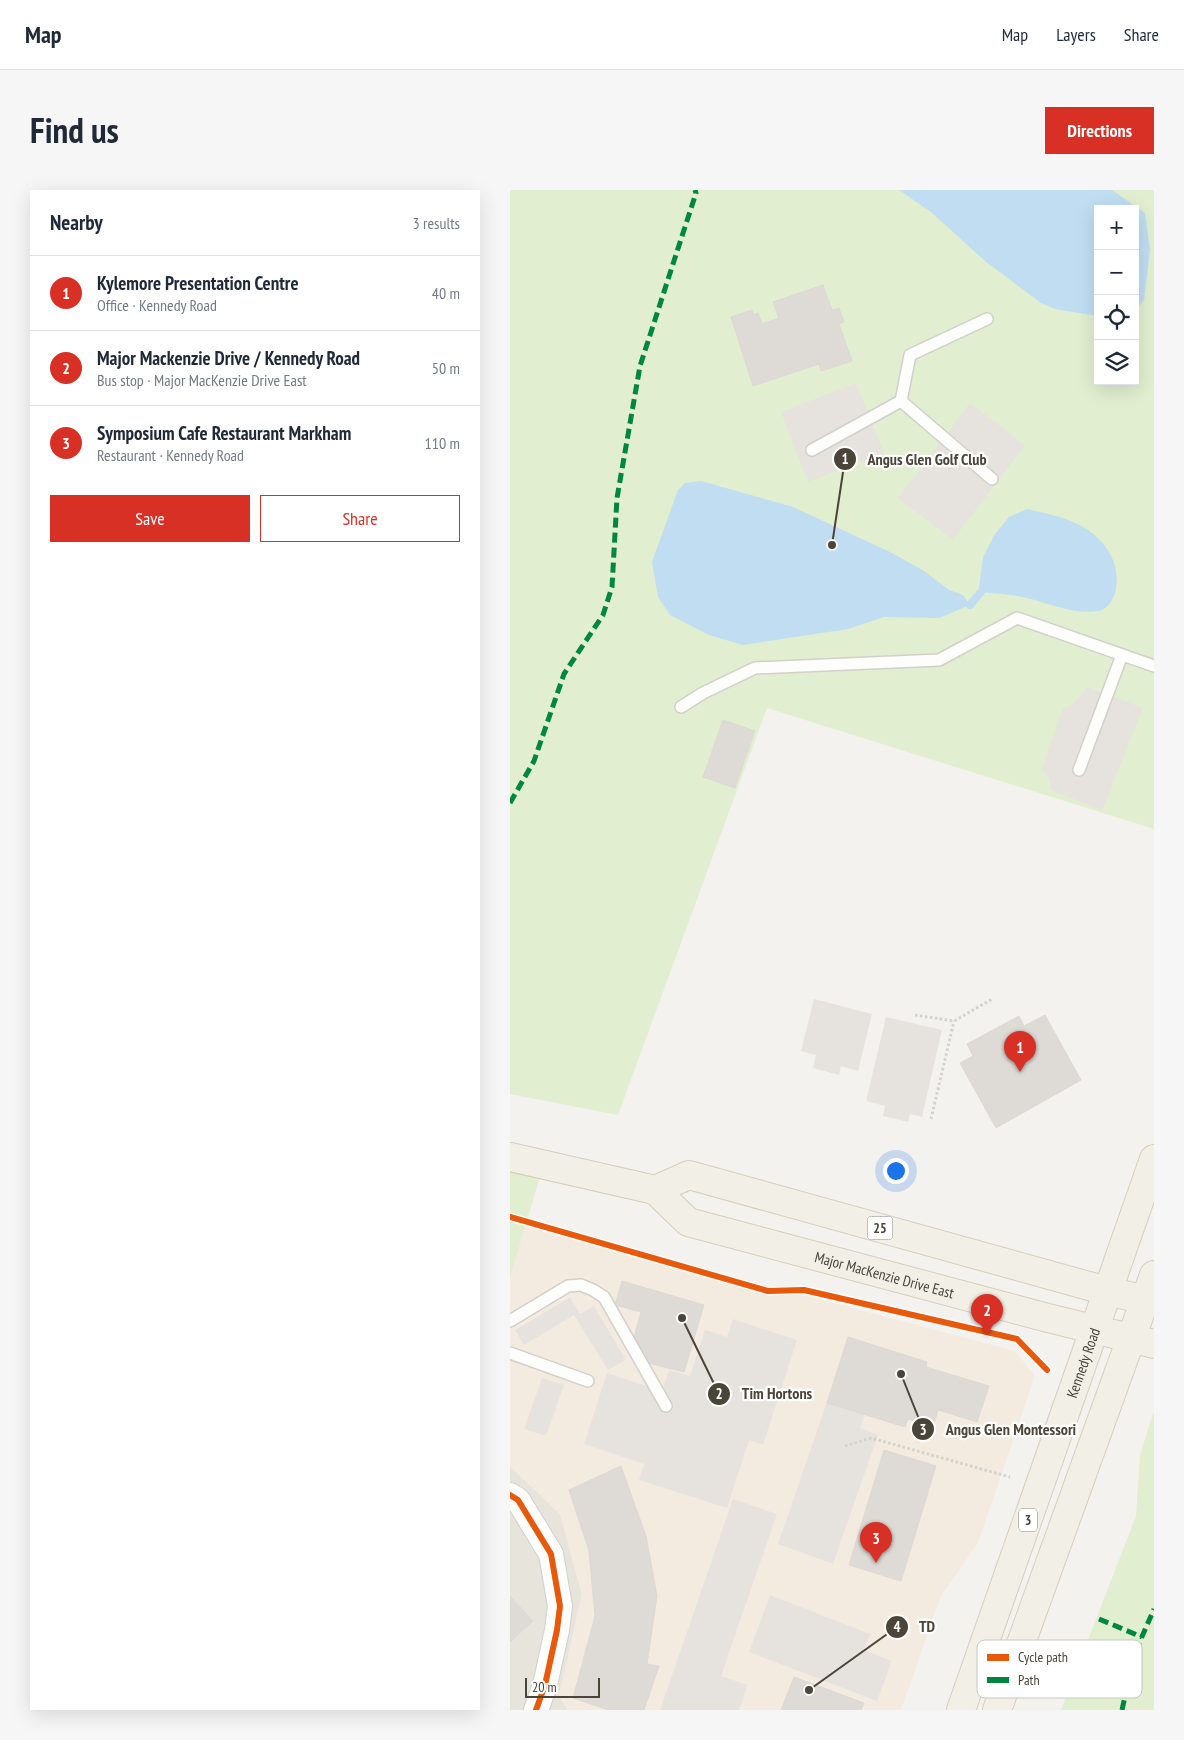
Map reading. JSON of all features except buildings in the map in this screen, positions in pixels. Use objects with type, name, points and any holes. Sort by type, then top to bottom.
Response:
[{"type":"main road","points":[[510,1157],[655,1190]]},
{"type":"main road","name":"Kennedy Road","points":[[985,1640],[1154,1159]]},
{"type":"main road","name":"25","points":[[655,1190],[689,1175],[1107,1290],[1151,1292]]},
{"type":"main road","name":"Major MacKenzie Drive East","points":[[655,1190],[688,1222],[1142,1342]]},
{"type":"main road","points":[[1025,1640],[1142,1342],[1151,1292]]},
{"type":"main road","name":"Kennedy Road","points":[[961,1710],[977,1664]]},
{"type":"main road","points":[[997,1710],[1002,1698]]},
{"type":"street","points":[[510,1495],[518,1500],[551,1554],[560,1606],[557,1630],[545,1685],[536,1710]]},
{"type":"lane","points":[[901,401],[910,355],[987,319]]},
{"type":"lane","points":[[812,450],[901,401]]},
{"type":"lane","points":[[901,401],[992,478]]},
{"type":"lane","points":[[681,707],[704,693],[754,668],[939,660],[1017,618],[1154,666]]},
{"type":"lane","points":[[1079,770],[1122,655]]},
{"type":"lane","points":[[510,1321],[568,1286],[581,1286],[593,1290],[604,1297],[666,1406]]},
{"type":"lane","points":[[510,1354],[588,1381]]},
{"type":"path","points":[[915,1015],[954,1021],[992,1000]]},
{"type":"path","points":[[931,1119],[954,1021]]},
{"type":"path","points":[[845,1446],[871,1438],[1010,1477]]},
{"type":"shaded area","points":[[856,383],[884,453],[808,482],[781,412]]},
{"type":"shaded area","points":[[970,403],[1025,445],[953,540],[898,498]]},
{"type":"shaded area","points":[[1087,687],[1143,708],[1102,810],[1051,790],[1049,778],[1042,770],[1063,708],[1073,705]]},
{"type":"shaded area","points":[[814,999],[872,1014],[858,1071],[841,1066],[839,1075],[813,1068],[816,1055],[801,1051]]},
{"type":"shaded area","points":[[886,1017],[942,1030],[922,1117],[910,1114],[908,1122],[883,1116],[885,1106],[866,1101]]},
{"type":"shaded area","points":[[525,1221],[1015,1351],[1035,1376],[978,1543],[941,1596],[901,1710],[568,1710],[559,1696],[582,1594],[560,1514],[510,1466],[510,1225]]},
{"type":"shaded area","points":[[570,1297],[580,1314],[594,1306],[626,1360],[608,1370],[574,1315],[524,1345],[515,1330]]},
{"type":"shaded area","points":[[733,1319],[797,1340],[763,1445],[749,1440],[727,1508],[639,1480],[644,1464],[584,1444],[607,1373],[662,1391],[669,1370],[690,1376],[705,1330],[727,1337]]},
{"type":"shaded area","points":[[542,1378],[564,1385],[546,1436],[524,1429]]},
{"type":"shaded area","points":[[828,1399],[865,1412],[860,1428],[878,1435],[833,1564],[778,1544]]},
{"type":"shaded area","points":[[510,1466],[560,1514],[582,1594],[559,1696],[568,1710],[510,1710]]},
{"type":"shaded area","points":[[733,1499],[777,1514],[721,1676],[748,1685],[739,1710],[660,1710]]},
{"type":"shaded area","points":[[770,1595],[870,1634],[864,1650],[892,1661],[877,1701],[749,1652]]},
{"type":"green space","points":[[510,190],[1154,190],[1154,829],[767,708],[618,1115],[510,1094]]},
{"type":"green space","points":[[510,1149],[546,1157],[510,1277]]},
{"type":"green space","points":[[1154,1412],[1154,1710],[1061,1710],[1066,1698],[1142,1698],[1142,1640],[1088,1640],[1136,1516],[1140,1456]]},
{"type":"water","points":[[899,190],[1112,190],[1134,205],[1094,205],[1094,315],[1055,309],[1041,303],[985,261],[931,212]]},
{"type":"water","points":[[1139,209],[1145,213],[1150,250],[1144,300],[1139,306]]},
{"type":"water","points":[[701,481],[793,507],[892,553],[924,571],[949,590],[963,595],[970,605],[939,618],[884,617],[848,629],[743,645],[709,635],[670,615],[658,597],[652,562],[678,490],[685,483]]},
{"type":"water","points":[[1027,509],[1075,523],[1101,541],[1112,558],[1117,578],[1114,596],[1105,608],[1098,611],[1080,611],[1021,597],[981,592],[979,588],[983,557],[995,534],[1009,517]]},
{"type":"waterway","points":[[970,605],[981,592]]},
{"type":"marked path","points":[[510,803],[534,761],[564,674],[603,615],[612,587],[617,498],[640,366],[696,193],[695,190]]},
{"type":"marked path","points":[[1141,1640],[1154,1609]]},
{"type":"marked path","points":[[1099,1619],[1142,1637]]},
{"type":"marked path","points":[[1122,1710],[1125,1698]]},
{"type":"cycle path","points":[[510,1217],[768,1291],[804,1290],[1017,1339],[1047,1370]]},
{"type":"cycle path","points":[[510,1495],[518,1500],[551,1554],[560,1606],[557,1630],[545,1685],[536,1710]]},
{"type":"place","name":"Angus Glen Golf Club","points":[[832,545]]},
{"type":"place","name":"Kylemore Presentation Centre","points":[[1020,1072]]},
{"type":"place","name":"Tim Hortons","points":[[682,1318]]},
{"type":"place","name":"Major Mackenzie Drive / Kennedy Road","points":[[987,1335]]},
{"type":"place","name":"Angus Glen Montessori","points":[[901,1374]]},
{"type":"place","name":"Symposium Cafe Restaurant Markham","points":[[876,1563]]},
{"type":"place","name":"TD","points":[[809,1690]]}]
